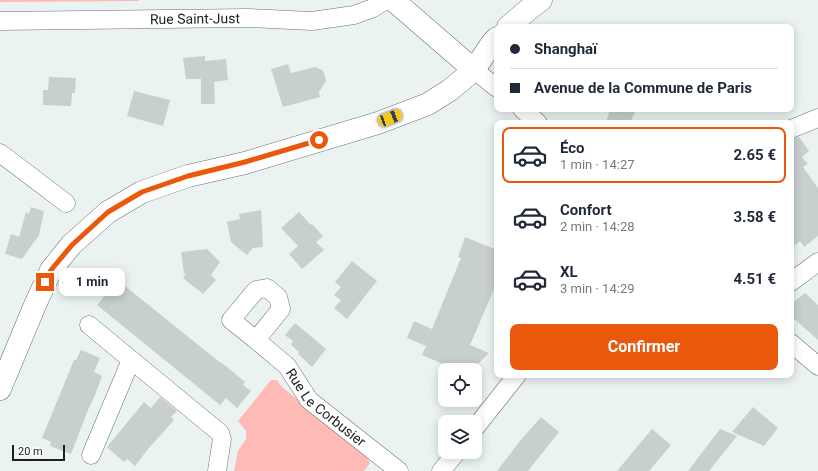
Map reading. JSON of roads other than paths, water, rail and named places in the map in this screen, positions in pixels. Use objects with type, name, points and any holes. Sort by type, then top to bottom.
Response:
[{"type":"main road","points":[[393,0],[474,70]]},
{"type":"main road","points":[[512,24],[541,0]]},
{"type":"main road","points":[[0,389],[34,305],[51,270],[72,245],[108,212],[142,192],[188,176],[275,154],[378,123],[428,104],[450,90],[474,70],[494,42]]},
{"type":"street","name":"Rue Saint-Just","points":[[0,20],[248,18],[312,21],[354,15],[373,8],[386,0]]},
{"type":"street","points":[[474,70],[494,86]]},
{"type":"street","points":[[525,112],[535,120]]},
{"type":"street","points":[[794,128],[818,118]]},
{"type":"street","points":[[0,153],[66,203]]},
{"type":"street","points":[[794,280],[818,262]]},
{"type":"street","points":[[89,325],[220,433],[222,439],[217,471]]},
{"type":"street","name":"Rue Le Corbusier","points":[[256,340],[287,366],[309,400],[399,471]]},
{"type":"street","points":[[794,345],[818,366]]},
{"type":"street","points":[[91,455],[131,360]]},
{"type":"street","points":[[482,419],[515,378]]},
{"type":"street","points":[[441,471],[450,459]]}]
